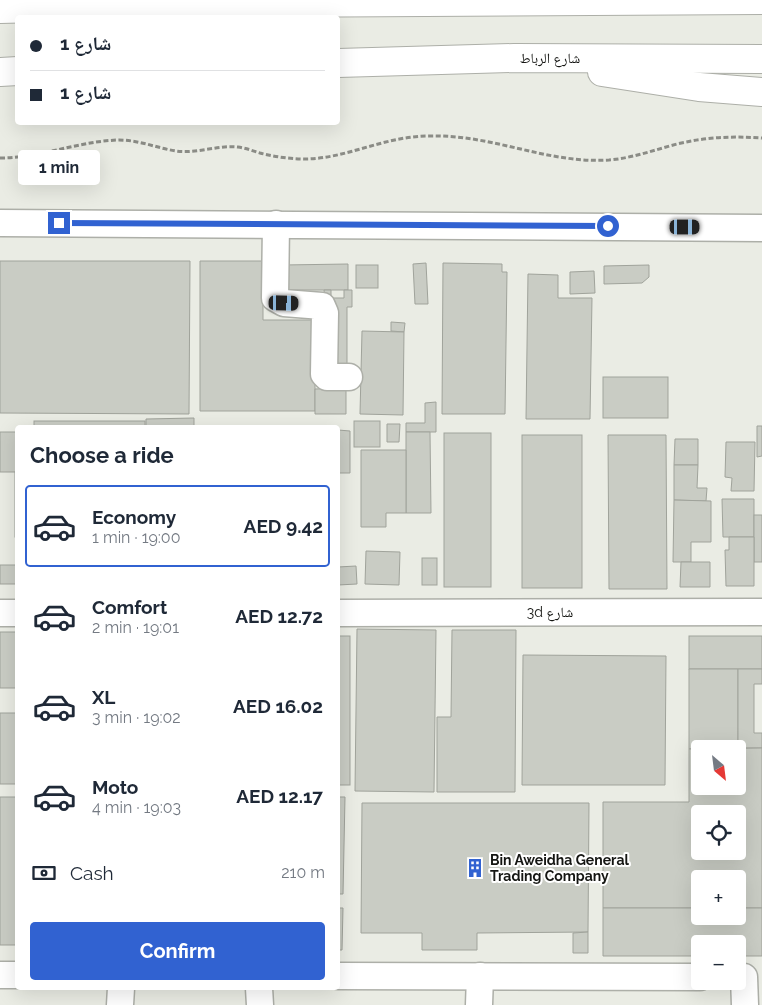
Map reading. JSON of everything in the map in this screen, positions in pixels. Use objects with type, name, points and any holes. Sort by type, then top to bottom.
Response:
[{"type":"highway","points":[[0,9],[252,3],[762,0]]},
{"type":"highway","points":[[514,58],[698,87],[762,92]]},
{"type":"highway","name":"شارع الرباط","points":[[340,63],[514,58],[762,59]]},
{"type":"highway","points":[[0,72],[15,71]]},
{"type":"street","points":[[0,223],[762,228]]},
{"type":"street","points":[[276,224],[275,298],[284,303],[322,306],[325,314],[324,374],[327,377],[349,377]]},
{"type":"street","name":"3d شارع","points":[[340,613],[762,612]]},
{"type":"street","points":[[0,613],[15,613]]},
{"type":"street","points":[[0,975],[15,975]]},
{"type":"street","points":[[340,976],[691,977]]},
{"type":"street","points":[[479,1005],[480,976]]},
{"type":"street","points":[[744,1005],[748,977]]},
{"type":"street","points":[[120,1005],[121,990]]},
{"type":"street","points":[[259,990],[260,1005]]},
{"type":"path","points":[[0,158],[28,156],[100,141],[121,140],[179,152],[218,146],[240,147],[284,158],[306,159],[329,156],[399,138],[427,136],[482,139],[542,155],[575,160],[610,160],[643,155],[705,138],[734,136],[762,138]]},
{"type":"building","points":[[0,261],[190,261],[189,414],[0,413]]},
{"type":"building","points":[[200,261],[263,261],[263,320],[315,320],[315,411],[200,411]]},
{"type":"building","points":[[426,263],[428,304],[415,304],[413,264]]},
{"type":"building","points":[[443,263],[502,264],[502,272],[507,272],[505,414],[442,414]]},
{"type":"building","points":[[348,264],[348,290],[283,290],[283,265]]},
{"type":"building","points":[[356,265],[378,265],[378,288],[356,288]]},
{"type":"building","points":[[649,265],[649,277],[642,283],[604,284],[604,266]]},
{"type":"building","points":[[594,271],[595,293],[570,294],[570,272]]},
{"type":"building","points":[[528,274],[558,275],[558,298],[592,298],[590,419],[526,419]]},
{"type":"building","points":[[324,290],[331,290],[331,298],[344,298],[344,290],[352,290],[352,307],[347,307],[347,367],[331,367]]},
{"type":"building","points":[[391,322],[405,323],[404,332],[391,331]]},
{"type":"building","points":[[362,331],[404,332],[403,415],[360,414]]},
{"type":"building","points":[[603,377],[668,377],[668,418],[603,418]]},
{"type":"building","points":[[346,388],[346,414],[315,414],[315,389]]},
{"type":"building","points":[[436,402],[436,432],[406,432],[406,423],[425,423],[425,403]]},
{"type":"building","points":[[194,418],[194,425],[146,425],[146,419]]},
{"type":"building","points":[[34,421],[145,421],[145,425],[34,425]]},
{"type":"building","points":[[354,421],[380,421],[380,447],[354,447]]},
{"type":"building","points":[[387,424],[400,424],[399,442],[387,442]]},
{"type":"building","points":[[757,426],[762,426],[762,456],[757,457]]},
{"type":"building","points":[[340,430],[350,431],[350,473],[340,473]]},
{"type":"building","points":[[0,432],[15,432],[15,472],[0,472]]},
{"type":"building","points":[[406,432],[430,432],[431,513],[406,513]]},
{"type":"building","points":[[444,433],[491,433],[491,587],[444,587]]},
{"type":"building","points":[[522,435],[582,435],[582,588],[522,588]]},
{"type":"building","points":[[608,435],[666,435],[667,589],[609,589]]},
{"type":"building","points":[[675,439],[698,439],[698,465],[674,465]]},
{"type":"building","points":[[726,442],[755,442],[754,491],[731,491],[732,478],[725,477]]},
{"type":"building","points":[[361,450],[406,450],[406,513],[386,513],[386,527],[361,527]]},
{"type":"building","points":[[674,465],[698,465],[697,488],[707,488],[706,501],[674,500]]},
{"type":"building","points":[[722,499],[754,499],[754,537],[723,537]]},
{"type":"building","points":[[674,500],[711,501],[711,542],[691,542],[691,562],[673,562]]},
{"type":"building","points":[[754,515],[762,515],[762,562],[754,562]]},
{"type":"building","points":[[729,537],[754,537],[754,586],[726,586],[725,550],[729,550]]},
{"type":"building","points":[[366,551],[400,552],[399,585],[365,584]]},
{"type":"building","points":[[422,558],[437,558],[437,585],[422,585]]},
{"type":"building","points":[[681,562],[710,562],[710,587],[680,587]]},
{"type":"building","points":[[0,565],[15,565],[15,584],[0,584]]},
{"type":"building","points":[[356,566],[357,584],[340,585],[340,567]]},
{"type":"building","points":[[357,629],[436,630],[434,792],[355,791]]},
{"type":"building","points":[[452,630],[516,630],[515,792],[437,792],[437,717],[451,717]]},
{"type":"building","points":[[0,632],[15,632],[15,688],[0,688]]},
{"type":"building","points":[[340,636],[350,636],[350,785],[340,785]]},
{"type":"building","points":[[689,636],[762,636],[762,669],[689,669]]},
{"type":"building","points":[[523,655],[666,656],[665,785],[522,785]]},
{"type":"building","points":[[689,669],[738,669],[738,740],[691,740],[691,749],[689,749]]},
{"type":"building","points":[[738,669],[762,669],[762,684],[754,684],[754,733],[762,733],[762,748],[746,748],[746,740],[738,740]]},
{"type":"building","points":[[0,713],[15,713],[15,784],[0,784]]},
{"type":"building","points":[[746,748],[762,748],[762,908],[746,908],[746,870],[691,870],[691,908],[603,908],[603,802],[689,802],[689,749],[691,749],[691,795],[746,795]]},
{"type":"building","points":[[0,797],[15,797],[15,945],[0,945]]},
{"type":"building","points":[[340,797],[345,797],[343,894],[340,894]]},
{"type":"building","name":"Bin Aweidha General Trading Company","points":[[362,803],[589,803],[588,932],[477,933],[477,950],[422,950],[422,933],[361,933]]},
{"type":"building","points":[[340,908],[343,908],[342,950],[340,950]]},
{"type":"building","points":[[603,908],[691,908],[691,925],[746,925],[746,908],[762,908],[762,956],[746,956],[746,935],[691,935],[691,956],[603,956]]},
{"type":"building","points":[[588,932],[588,953],[573,953],[573,933]]},
{"type":"place","name":"Bin Aweidha General Trading Company","points":[[475,868]]},
{"type":"route","points":[[59,223],[608,226]]}]
